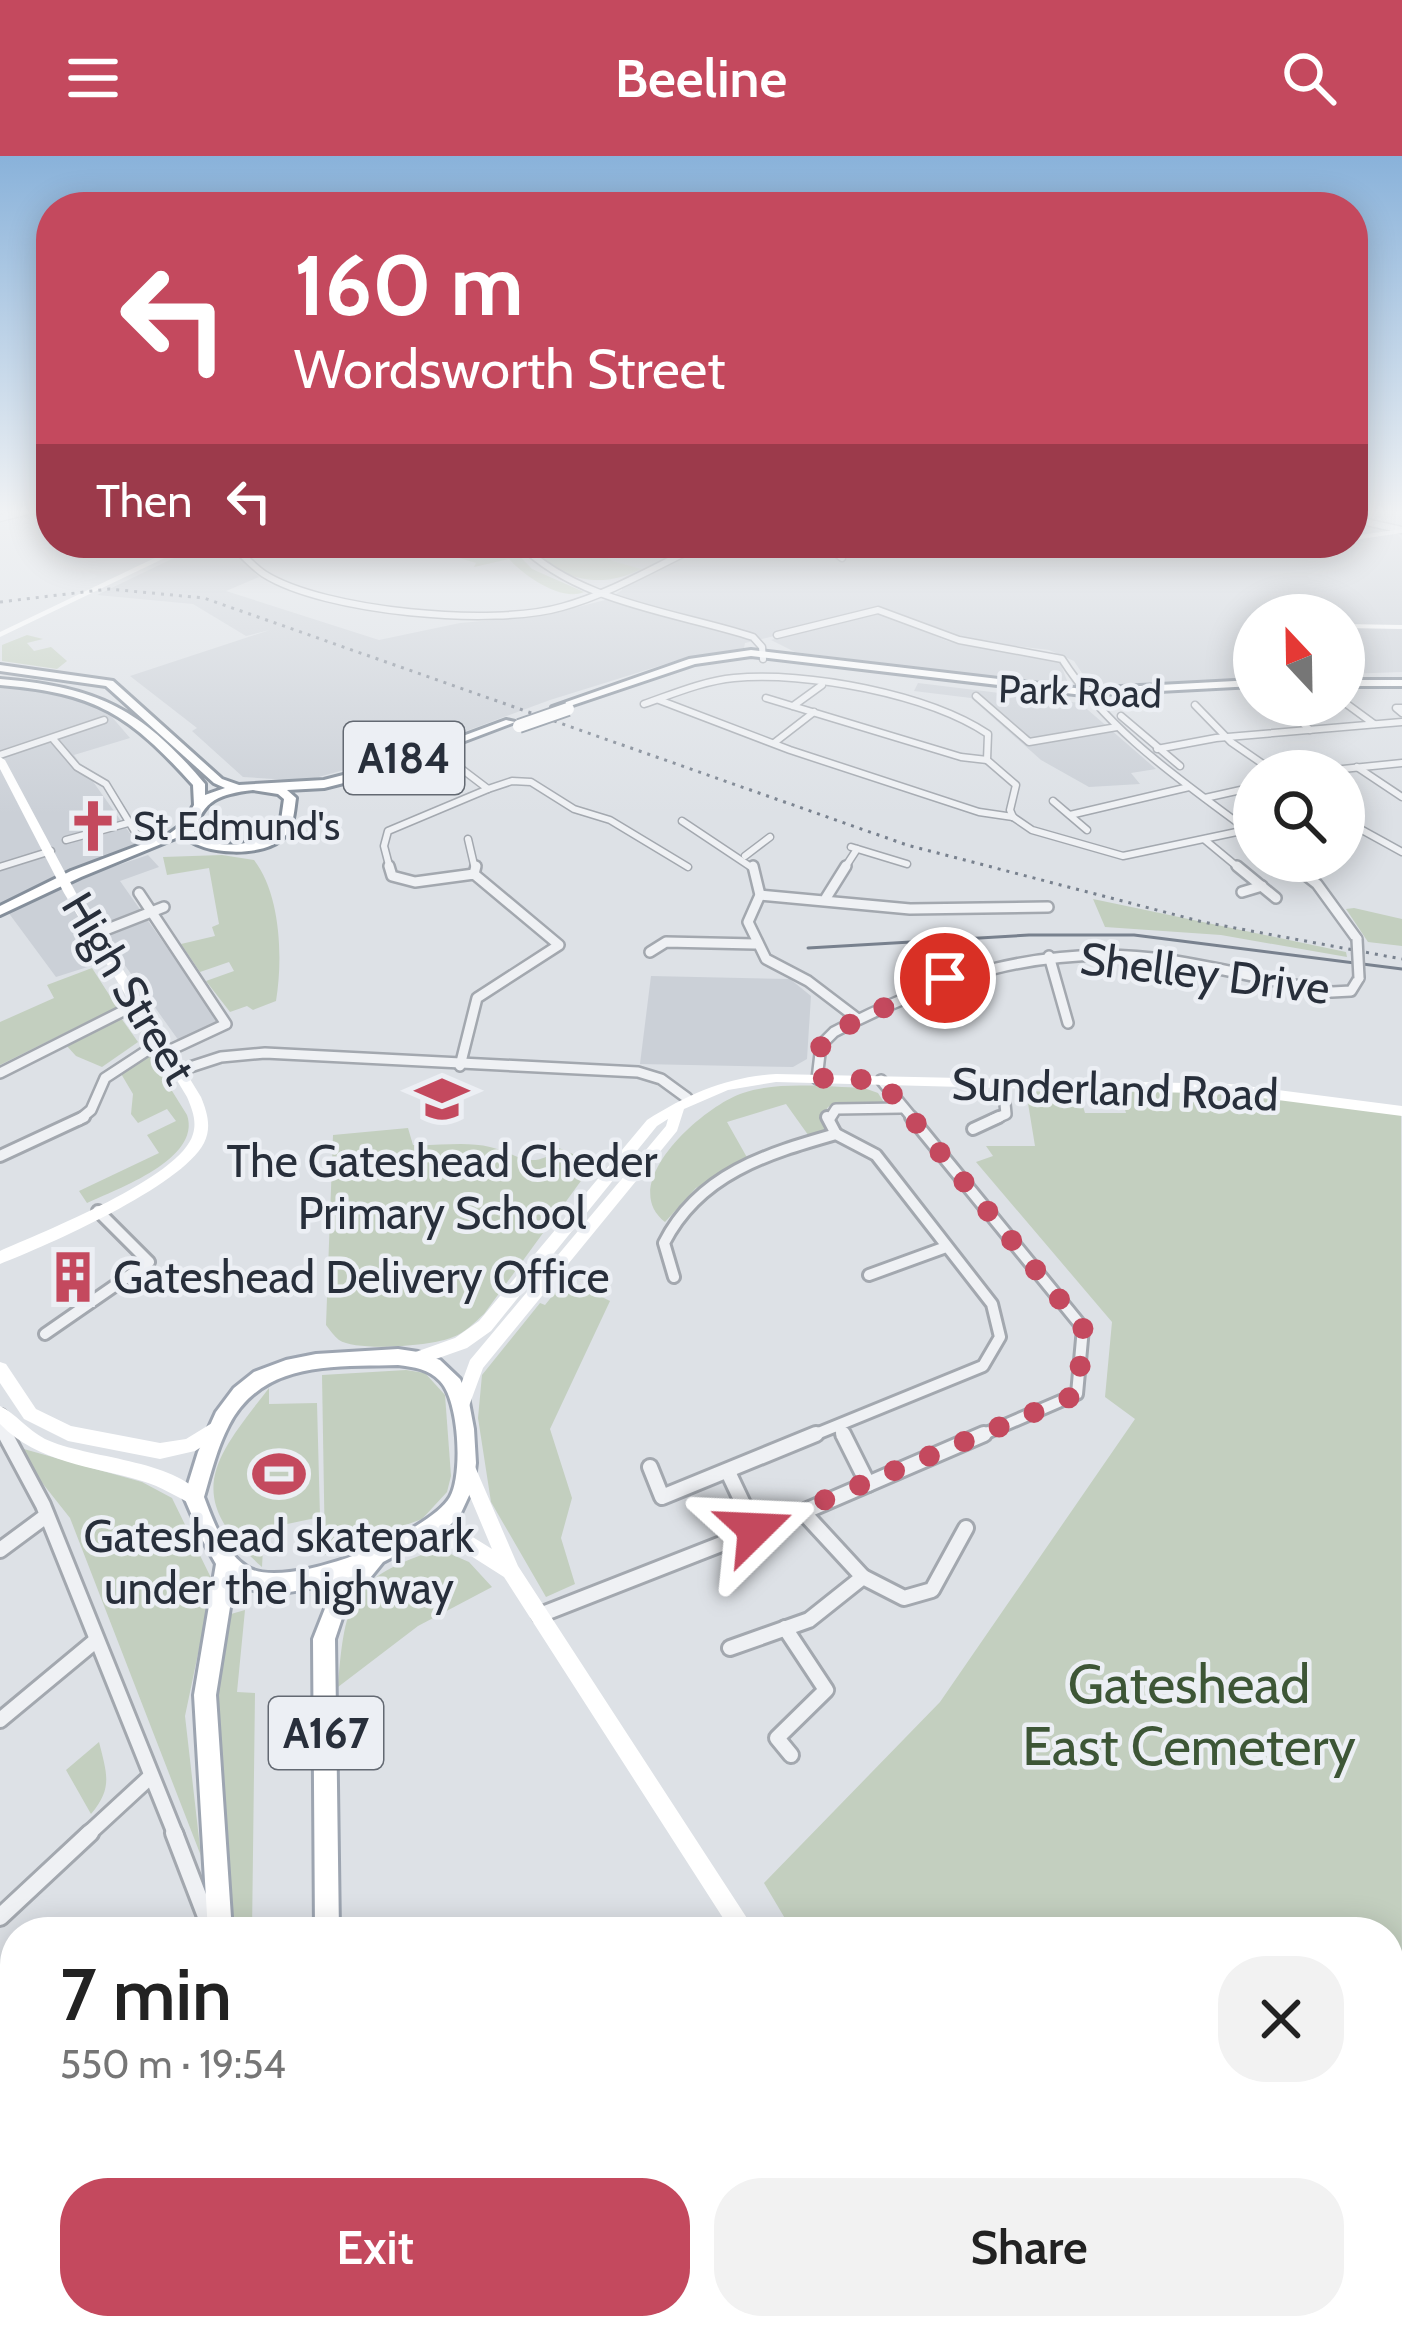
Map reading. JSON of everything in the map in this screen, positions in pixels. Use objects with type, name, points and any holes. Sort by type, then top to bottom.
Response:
[{"type":"highway","name":"Park Road","points":[[763,656],[1086,695],[1233,688]]},
{"type":"highway","name":"A184","points":[[257,788],[329,783],[697,666],[763,656]]},
{"type":"highway","points":[[0,670],[109,683],[218,781],[285,793],[291,807],[278,837],[215,848],[137,846]]},
{"type":"highway","points":[[1365,680],[1402,680]]},
{"type":"highway","points":[[0,682],[82,692],[121,708],[195,779],[202,790],[190,825],[194,842],[215,848]]},
{"type":"highway","name":"A184","points":[[291,807],[437,750]]},
{"type":"highway","points":[[200,804],[238,788]]},
{"type":"highway","points":[[0,911],[190,825]]},
{"type":"main road","points":[[6,633],[52,611]]},
{"type":"main road","points":[[1365,626],[1402,627]]},
{"type":"main road","name":"High Street","points":[[0,758],[95,934],[202,1114],[202,1130],[194,1148],[161,1177],[0,1258]]},
{"type":"main road","name":"Sunderland Road","points":[[683,1101],[735,1081],[817,1078],[1230,1090],[1402,1111]]},
{"type":"main road","points":[[194,1497],[217,1428],[239,1389],[272,1369],[304,1362],[416,1358],[461,1343],[485,1326],[652,1123],[683,1101]]},
{"type":"main road","points":[[683,1101],[672,1128],[476,1365],[464,1401],[467,1468],[511,1572],[735,1917]]},
{"type":"main road","points":[[416,1358],[448,1376],[464,1401]]},
{"type":"main road","points":[[0,1370],[30,1414],[54,1428],[160,1451],[178,1450],[217,1428]]},
{"type":"main road","points":[[0,1413],[39,1446],[157,1475],[194,1497],[227,1562]]},
{"type":"main road","name":"A167","points":[[215,1917],[205,1695],[227,1562],[249,1580],[278,1585],[418,1538],[456,1505],[467,1468]]},
{"type":"main road","points":[[418,1538],[463,1540],[511,1572]]},
{"type":"main road","name":"A167","points":[[327,1917],[324,1639],[337,1603],[380,1552]]},
{"type":"street","points":[[422,611],[453,617],[542,611]]},
{"type":"street","points":[[668,611],[749,636],[759,642],[763,656]]},
{"type":"street","points":[[777,635],[872,611],[890,612],[969,643],[1062,658],[1086,695],[1118,727],[1233,820]]},
{"type":"street","points":[[644,704],[744,677],[822,685],[880,695],[974,723],[990,737],[987,760]]},
{"type":"street","points":[[794,706],[822,685]]},
{"type":"street","points":[[976,696],[1029,742],[1118,727]]},
{"type":"street","points":[[766,698],[962,757],[987,760],[1016,785],[1010,810],[1013,818]]},
{"type":"street","points":[[658,699],[704,721],[995,818],[1013,818],[1032,830],[1117,856],[1138,856],[1233,836]]},
{"type":"street","points":[[1195,705],[1244,750]]},
{"type":"street","points":[[773,743],[814,712]]},
{"type":"street","points":[[1157,749],[1226,737],[1374,724],[1402,714]]},
{"type":"street","points":[[1121,716],[1180,766]]},
{"type":"street","points":[[1365,717],[1374,724]]},
{"type":"street","points":[[0,758],[104,720]]},
{"type":"street","points":[[1306,726],[1310,730]]},
{"type":"street","points":[[54,740],[77,767],[109,790],[137,846]]},
{"type":"street","points":[[437,750],[488,789]]},
{"type":"street","points":[[1365,766],[1402,763]]},
{"type":"street","points":[[866,776],[875,768]]},
{"type":"street","points":[[1365,772],[1402,797]]},
{"type":"street","points":[[460,1066],[478,998],[559,945],[474,874],[400,880],[391,872],[384,836],[406,820],[488,789],[512,781],[531,782],[574,809],[610,820],[688,867]]},
{"type":"street","points":[[1070,815],[1189,788]]},
{"type":"street","points":[[1204,798],[1233,792]]},
{"type":"street","points":[[1053,801],[1087,830]]},
{"type":"street","points":[[682,820],[753,864],[760,896],[748,922],[766,959],[808,981],[858,1019]]},
{"type":"street","points":[[66,840],[128,823]]},
{"type":"street","points":[[1365,832],[1402,852]]},
{"type":"street","points":[[746,856],[770,837]]},
{"type":"street","points":[[468,839],[478,868],[474,874]]},
{"type":"street","points":[[1205,840],[1276,898]]},
{"type":"street","points":[[826,898],[854,848],[907,864]]},
{"type":"street","points":[[0,867],[51,851]]},
{"type":"street","name":"Shelley Drive","points":[[817,1078],[821,1045],[858,1019],[976,968],[1048,956],[1166,959],[1332,992],[1357,983],[1357,939],[1314,882]]},
{"type":"street","points":[[1242,892],[1262,886]]},
{"type":"street","points":[[0,1156],[82,1119],[105,1078],[164,1047],[226,1024],[139,893]]},
{"type":"street","points":[[760,896],[826,898],[910,909],[1048,907]]},
{"type":"street","points":[[95,934],[164,907]]},
{"type":"street","points":[[650,952],[666,942],[755,944]]},
{"type":"street","points":[[1048,956],[1068,1023]]},
{"type":"street","points":[[0,1073],[137,1004]]},
{"type":"street","points":[[178,1071],[206,1060],[249,1054],[638,1072],[661,1079],[683,1101]]},
{"type":"street","points":[[540,1615],[803,1511],[1078,1394],[1083,1328],[881,1080]]},
{"type":"street","points":[[974,1129],[1006,1114],[1003,1083]]},
{"type":"street","points":[[650,1467],[662,1497],[983,1366],[994,1354],[1002,1330],[999,1317],[876,1155],[836,1134],[827,1117],[836,1109],[901,1108]]},
{"type":"street","points":[[674,1277],[664,1243],[680,1209],[699,1191],[757,1160],[836,1134]]},
{"type":"street","points":[[45,1334],[149,1262],[98,1211]]},
{"type":"street","points":[[869,1274],[946,1247]]},
{"type":"street","points":[[0,1413],[10,1453],[34,1487],[210,1917]]},
{"type":"street","points":[[839,1427],[868,1484]]},
{"type":"street","points":[[728,1472],[755,1529]]},
{"type":"street","points":[[803,1511],[863,1576],[904,1598],[932,1590],[966,1528]]},
{"type":"street","points":[[0,1550],[46,1516]]},
{"type":"street","points":[[730,1648],[809,1619],[863,1576]]},
{"type":"street","points":[[785,1628],[826,1690],[777,1738],[791,1755]]},
{"type":"street","points":[[0,1720],[94,1642]]},
{"type":"street","points":[[0,1917],[150,1778]]},
{"type":"shaded area","points":[[204,611],[288,611],[379,640],[460,623],[563,611],[881,611],[947,641],[1060,662],[1069,686],[795,652],[771,640],[811,627],[745,643],[744,648],[688,657],[550,700],[410,752],[304,781],[243,777],[192,731],[197,728],[130,676],[270,630],[246,636]]},
{"type":"shaded area","points":[[891,611],[1233,611],[1233,680],[1092,688],[1074,661],[1049,650],[966,640]]},
{"type":"shaded area","points":[[1365,611],[1402,611],[1402,672],[1365,673]]},
{"type":"shaded area","points":[[918,683],[1080,703],[1156,769],[1131,773],[1140,784],[1089,787],[1041,760],[971,698],[914,691]]},
{"type":"shaded area","points":[[0,688],[54,691],[105,709],[130,738],[74,755],[139,846],[74,868],[0,905]]},
{"type":"shaded area","points":[[148,855],[159,867],[120,881],[220,1023],[179,1041],[119,957],[56,977],[8,912],[86,876]]},
{"type":"shaded area","points":[[651,976],[790,979],[811,996],[807,1059],[793,1067],[640,1064]]},
{"type":"green space","points":[[27,635],[43,639],[27,643],[34,651],[51,647],[67,661],[57,669],[2,661],[2,645]]},
{"type":"green space","points":[[222,855],[254,860],[275,909],[276,1001],[253,1010],[247,1006],[230,1012],[206,981],[234,971],[229,962],[200,972],[181,944],[215,936],[212,927],[219,924],[209,868],[167,875],[163,857]]},
{"type":"green space","points":[[1093,899],[1346,952],[1347,957],[1221,935],[1105,927]]},
{"type":"green space","points":[[1346,909],[1402,919],[1402,946],[1368,942]]},
{"type":"green space","points":[[92,968],[117,1007],[0,1065],[0,1022],[54,998],[47,985]]},
{"type":"green space","points":[[121,1018],[138,1042],[102,1067],[76,1056],[66,1045]]},
{"type":"green space","points":[[149,1054],[187,1115],[188,1131],[182,1145],[154,1170],[87,1203],[79,1191],[159,1153],[147,1135],[176,1121],[167,1109],[138,1123],[131,1114],[133,1094],[120,1072]]},
{"type":"green space","points":[[772,1087],[864,1088],[878,1093],[885,1104],[843,1102],[828,1107],[822,1118],[831,1133],[811,1139],[786,1104],[727,1122],[749,1161],[696,1188],[665,1222],[652,1206],[651,1187],[671,1147],[727,1100]]},
{"type":"green space","name":"Gateshead East Cemetery","points":[[1119,1088],[1231,1091],[1401,1113],[1402,1917],[784,1917],[764,1883],[940,1702],[1135,1419],[1105,1397],[1112,1322],[976,1162],[993,1156],[986,1146],[1035,1146],[1026,1091],[1079,1093],[1085,1113],[1126,1113]]},
{"type":"green space","points":[[408,1128],[413,1145],[481,1145],[533,1160],[559,1148],[594,1163],[484,1314],[466,1330],[413,1345],[348,1344],[326,1325],[333,1135]]},
{"type":"green space","points":[[566,1279],[610,1301],[550,1429],[572,1498],[561,1538],[575,1584],[546,1597],[491,1502],[478,1418],[482,1375],[540,1303],[545,1305]]},
{"type":"green space","points":[[425,1373],[445,1395],[451,1476],[447,1492],[422,1519],[325,1555],[322,1375]]},
{"type":"green space","name":"Gateshead skatepark under the highway","points":[[269,1388],[269,1404],[317,1403],[320,1517],[264,1529],[262,1567],[221,1519],[214,1477],[233,1436]]},
{"type":"green space","points":[[13,1446],[142,1482],[172,1498],[213,1582],[185,1716],[201,1856],[70,1518]]},
{"type":"green space","points":[[439,1549],[469,1562],[492,1587],[418,1626],[338,1687],[344,1632],[358,1596],[387,1570]]},
{"type":"green space","points":[[245,1610],[237,1692],[255,1693],[252,1917],[232,1917],[217,1768],[217,1690],[231,1614]]},
{"type":"green space","points":[[99,1742],[106,1780],[103,1796],[91,1814],[66,1770]]},
{"type":"tram line","points":[[808,948],[1029,935],[1134,935],[1402,969]]},
{"type":"railway","points":[[241,611],[907,845],[1203,922],[1402,959]]},
{"type":"place","name":"St Edmund's","points":[[93,826]]},
{"type":"place","name":"The Gateshead Cheder Primary School","points":[[442,1099]]},
{"type":"place","name":"Gateshead Delivery Office","points":[[73,1277]]},
{"type":"place","name":"Gateshead skatepark under the highway","points":[[279,1474]]},
{"type":"route","points":[[755,1529],[1078,1394],[1083,1328],[881,1080],[817,1078],[819,1050],[834,1032],[945,978]]}]
